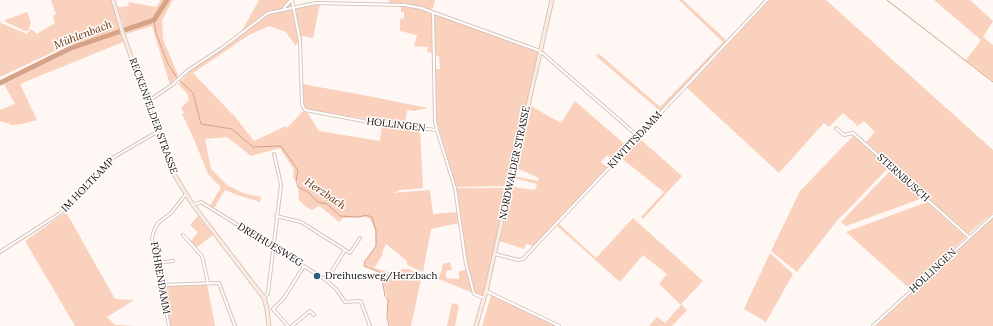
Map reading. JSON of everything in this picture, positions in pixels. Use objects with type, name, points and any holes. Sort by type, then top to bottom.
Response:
[{"type":"street","name":"RECKENFELDER STRASSE","points":[[114,0],[120,26],[172,171],[193,205],[264,298],[267,309],[268,326]]},
{"type":"street","name":"HOLLINGEN","points":[[291,0],[300,41],[302,104],[305,110],[379,124],[438,130],[455,188],[466,264],[474,294],[485,298]]},
{"type":"street","points":[[283,8],[289,4],[291,0]]},
{"type":"street","name":"NORDWALDER STRASSE","points":[[476,326],[485,298],[552,0]]},
{"type":"street","name":"KIWITTSDAMM","points":[[495,254],[518,260],[524,259],[767,0]]},
{"type":"street","points":[[146,102],[222,48],[261,16],[283,8],[325,2],[398,4],[413,6],[540,51],[639,137]]},
{"type":"street","points":[[433,13],[435,121],[438,130]]},
{"type":"street","name":"STERNBUSCH","points":[[836,128],[844,136],[853,133],[969,237]]},
{"type":"street","name":"IM HOLTKAMP","points":[[0,252],[59,214],[83,192],[114,157],[157,132]]},
{"type":"street","points":[[264,298],[268,293],[272,246],[281,185],[274,154]]},
{"type":"street","name":"FÖHRENDAMM","points":[[169,326],[152,239],[158,223],[175,209],[186,194]]},
{"type":"street","name":"DREIHUESWEG","points":[[193,205],[201,202],[326,280],[336,288],[345,302],[361,302],[370,326]]},
{"type":"street","points":[[276,216],[301,222],[350,253],[360,238]]},
{"type":"street","name":"HOLLINGEN","points":[[873,326],[993,216]]},
{"type":"street","points":[[183,235],[202,256],[208,283]]},
{"type":"street","points":[[326,280],[345,250]]},
{"type":"street","points":[[157,263],[173,261]]},
{"type":"street","points":[[288,326],[273,309],[284,298],[304,266]]},
{"type":"street","points":[[162,284],[216,283],[220,286],[235,326]]},
{"type":"street","points":[[486,291],[559,326]]},
{"type":"street","points":[[292,326],[310,311],[314,315]]},
{"type":"shaded area","points":[[51,0],[112,0],[123,42],[20,84],[37,120],[12,125],[0,121],[0,110],[15,104],[4,84],[75,49],[72,43],[0,77],[0,21],[1,23],[27,34],[31,29],[37,34],[55,23],[53,16],[56,14]]},
{"type":"shaded area","points":[[161,0],[173,0],[162,20],[163,39],[178,75],[170,85],[152,26],[126,34],[118,7],[129,6],[128,2],[156,7]]},
{"type":"shaded area","points":[[259,0],[292,0],[292,8],[320,4],[313,38],[302,36],[302,40],[295,45],[286,32],[269,26],[249,35],[193,73],[236,118],[254,141],[286,126],[287,128],[302,112],[307,112],[319,131],[380,141],[382,125],[420,130],[423,188],[400,190],[393,193],[430,190],[433,214],[458,212],[459,223],[431,229],[423,272],[407,265],[407,261],[386,244],[382,252],[383,254],[374,268],[397,275],[401,269],[409,269],[422,275],[411,326],[390,326],[388,317],[388,300],[380,272],[365,266],[365,261],[376,246],[375,230],[370,219],[366,217],[343,218],[339,222],[319,206],[312,210],[306,207],[299,200],[298,182],[293,178],[294,170],[280,148],[251,156],[227,137],[205,139],[211,169],[227,185],[243,193],[261,197],[260,202],[225,190],[214,208],[210,206],[221,187],[208,174],[182,114],[184,113],[181,108],[189,100],[187,93],[178,84],[190,71],[239,36]]},
{"type":"shaded area","points":[[389,0],[435,0],[433,8],[427,12],[432,16],[433,20],[433,53],[427,52],[428,47],[414,46],[417,35],[400,31],[400,19],[404,18],[404,12],[401,12],[401,6],[388,6]]},
{"type":"shaded area","points":[[679,0],[683,0],[727,41],[660,111],[596,56],[598,53],[660,107],[723,42]]},
{"type":"shaded area","points":[[769,0],[826,0],[993,150],[993,213],[968,234],[866,142],[875,132],[864,121],[858,126],[843,113],[829,127],[824,123],[779,173],[687,88]]},
{"type":"shaded area","points":[[934,0],[970,0],[993,21],[983,37],[993,45],[993,81],[966,60],[981,40]]},
{"type":"shaded area","points":[[27,12],[31,23],[28,31],[6,22],[5,20]]},
{"type":"shaded area","points":[[434,14],[539,51],[509,186],[456,187],[436,120],[435,69],[440,69],[439,56],[435,55]]},
{"type":"shaded area","points":[[302,84],[428,108],[415,111],[407,110],[405,125],[310,110],[304,107]]},
{"type":"shaded area","points":[[575,101],[628,147],[614,161],[607,155],[601,162],[608,168],[533,246],[526,244],[524,249],[500,241],[512,187],[535,190],[537,184],[514,178],[514,176],[538,181],[539,178],[516,168],[529,105],[561,123]]},
{"type":"shaded area","points":[[854,135],[889,167],[836,222],[797,272],[771,251],[800,191]]},
{"type":"shaded area","points":[[639,138],[682,176],[643,219],[641,217],[664,192],[621,158]]},
{"type":"shaded area","points":[[891,170],[923,198],[846,226],[841,222]]},
{"type":"shaded area","points":[[456,188],[508,188],[484,297],[475,294],[466,263]]},
{"type":"shaded area","points":[[927,202],[966,237],[910,289],[846,232]]},
{"type":"shaded area","points":[[66,212],[115,299],[134,300],[107,317],[115,325],[137,326],[75,326],[25,241]]},
{"type":"shaded area","points":[[198,216],[213,235],[197,247],[191,241],[198,232],[190,225]]},
{"type":"shaded area","points":[[633,218],[703,281],[681,304],[687,310],[672,326],[649,326],[657,317],[665,323],[681,305],[659,284],[667,274],[643,255],[620,282],[557,226],[559,224],[596,258]]},
{"type":"shaded area","points":[[993,218],[993,326],[876,326],[975,233]]},
{"type":"shaded area","points":[[770,253],[793,274],[766,322],[744,309]]},
{"type":"shaded area","points":[[450,262],[452,270],[446,271],[446,278],[459,279],[459,271],[466,270],[473,293],[439,279],[443,264]]},
{"type":"shaded area","points":[[207,284],[215,326],[170,326],[163,286]]},
{"type":"shaded area","points":[[491,295],[556,326],[482,326]]},
{"type":"shaded area","points":[[452,303],[459,305],[455,326],[447,326]]},
{"type":"waterway","name":"Mühlenbach","points":[[0,83],[71,48],[154,20],[167,0]]},
{"type":"waterway","points":[[887,0],[993,82]]},
{"type":"waterway","name":"Herzbach","points":[[154,20],[156,33],[167,62],[177,78],[193,93],[201,124],[232,129],[253,147],[281,146],[298,170],[296,181],[298,187],[308,192],[318,202],[327,204],[340,216],[359,217],[366,215],[372,217],[376,230],[376,246],[365,261],[364,266],[379,272],[382,279],[385,296],[388,300],[387,317],[389,326]]},
{"type":"place","name":"Dreihuesweg/Herzbach","points":[[317,276]]}]
